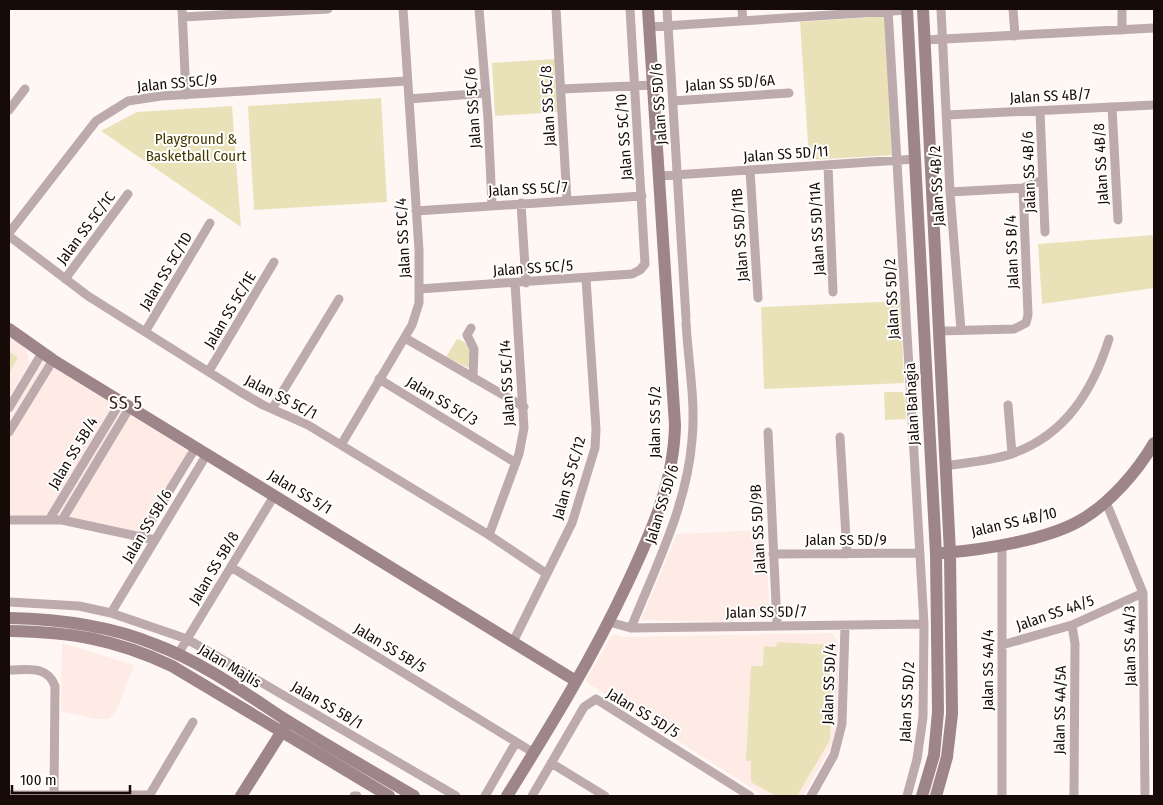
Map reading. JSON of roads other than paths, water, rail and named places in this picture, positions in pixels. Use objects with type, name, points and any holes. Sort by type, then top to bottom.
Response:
[{"type":"main road","name":"Jalan SS 5/2","points":[[507,796],[534,753],[609,622],[651,531],[667,486],[674,447],[648,9]]},
{"type":"main road","name":"Jalan Bahagia","points":[[923,9],[950,553],[952,714],[947,758],[936,796]]},
{"type":"main road","name":"Jalan Bahagia","points":[[907,10],[936,554],[938,712],[934,755],[922,796]]},
{"type":"main road","points":[[913,108],[928,107]]},
{"type":"main road","name":"Jalan SS 5/1","points":[[9,329],[47,357],[576,681]]},
{"type":"main road","name":"Jalan SS 4B/10","points":[[936,554],[1002,544],[1063,529],[1081,520],[1106,502],[1145,458],[1154,443]]},
{"type":"main road","name":"Jalan Majlis","points":[[9,618],[74,622],[117,632],[178,654],[389,796]]},
{"type":"main road","name":"Jalan Majlis","points":[[9,631],[70,634],[114,642],[131,648],[172,666],[414,796]]},
{"type":"main road","points":[[241,796],[285,726]]},
{"type":"street","points":[[186,95],[183,13],[328,9]]},
{"type":"street","name":"Jalan SS 5C/4","points":[[341,445],[405,338],[416,314],[419,289],[416,211],[402,9]]},
{"type":"street","name":"Jalan SS 5C/6","points":[[479,9],[492,205]]},
{"type":"street","name":"Jalan SS 5C/8","points":[[556,9],[567,201]]},
{"type":"street","name":"Jalan SS 5C/10","points":[[630,9],[645,264]]},
{"type":"street","name":"Jalan SS 5D/6","points":[[631,628],[665,545],[685,483],[690,457],[692,420],[667,9]]},
{"type":"street","points":[[742,9],[743,21]]},
{"type":"street","name":"Jalan SS 4B/2","points":[[941,9],[950,192],[961,330]]},
{"type":"street","points":[[1013,9],[1014,36]]},
{"type":"street","points":[[1122,9],[1122,30]]},
{"type":"street","name":"Jalan SS 5D/2","points":[[888,10],[924,624],[923,718],[917,759],[907,796]]},
{"type":"street","points":[[649,27],[743,21],[817,12],[907,10]]},
{"type":"street","points":[[925,40],[1154,28]]},
{"type":"street","name":"Jalan SS 5C/9","points":[[9,234],[96,121],[128,101],[186,95],[408,81]]},
{"type":"street","points":[[562,90],[652,85]]},
{"type":"street","points":[[9,110],[25,89]]},
{"type":"street","points":[[409,99],[486,93]]},
{"type":"street","name":"Jalan SS 5D/6A","points":[[673,101],[788,93]]},
{"type":"street","name":"Jalan SS 4B/7","points":[[947,115],[1154,105]]},
{"type":"street","name":"Jalan SS 4B/8","points":[[1112,107],[1118,220]]},
{"type":"street","name":"Jalan SS 4B/6","points":[[1040,111],[1045,232]]},
{"type":"street","name":"Jalan SS 5D/11","points":[[658,176],[916,159]]},
{"type":"street","name":"Jalan SS 5D/11A","points":[[828,165],[834,292]]},
{"type":"street","name":"Jalan SS 5D/11B","points":[[750,170],[758,298]]},
{"type":"street","points":[[950,192],[1023,188],[1043,180]]},
{"type":"street","name":"Jalan SS B/4","points":[[961,330],[1014,330],[1026,323],[1028,315],[1023,188]]},
{"type":"street","name":"Jalan SS 5C/1C","points":[[65,278],[128,194]]},
{"type":"street","name":"Jalan SS 5C/7","points":[[416,211],[642,196]]},
{"type":"street","points":[[521,203],[526,283]]},
{"type":"street","name":"Jalan SS 5C/1D","points":[[145,332],[210,223]]},
{"type":"street","name":"Jalan SS 5C/1","points":[[9,234],[88,296],[272,410],[308,424],[489,535],[547,574]]},
{"type":"street","name":"Jalan SS 5C/1E","points":[[210,372],[274,262]]},
{"type":"street","name":"Jalan SS 5C/5","points":[[419,289],[526,283],[632,274],[640,270],[645,264]]},
{"type":"street","name":"Jalan SS 5C/12","points":[[513,642],[572,523],[595,448],[596,429],[586,278]]},
{"type":"street","name":"Jalan SS 5C/14","points":[[489,535],[516,463],[524,428],[515,283]]},
{"type":"street","points":[[272,410],[339,299]]},
{"type":"street","points":[[472,328],[467,335],[474,349],[473,378]]},
{"type":"street","points":[[939,331],[961,330]]},
{"type":"street","points":[[405,338],[524,407]]},
{"type":"street","points":[[946,466],[1012,454],[1058,429],[1071,414],[1092,383],[1109,339]]},
{"type":"street","points":[[9,408],[47,357]]},
{"type":"street","points":[[9,432],[47,357]]},
{"type":"street","name":"Jalan SS 5C/3","points":[[379,379],[516,463]]},
{"type":"street","name":"Jalan SS 5B/4","points":[[49,520],[125,404]]},
{"type":"street","name":"Jalan SS 5B/4","points":[[62,520],[125,404]]},
{"type":"street","points":[[1008,405],[1012,454]]},
{"type":"street","name":"Jalan SS 5D/9B","points":[[768,432],[777,625]]},
{"type":"street","points":[[840,437],[847,554]]},
{"type":"street","name":"Jalan SS 5B/6","points":[[141,536],[201,451]]},
{"type":"street","name":"Jalan SS 5B/6","points":[[111,613],[155,540],[201,451]]},
{"type":"street","name":"Jalan SS 5B/8","points":[[178,654],[274,496]]},
{"type":"street","name":"Jalan SS 4A/3","points":[[1106,502],[1143,593],[1144,796]]},
{"type":"street","points":[[9,520],[62,520],[155,540]]},
{"type":"street","name":"Jalan SS 4A/4","points":[[1002,544],[1002,796]]},
{"type":"street","name":"Jalan SS 5D/9","points":[[773,554],[920,553]]},
{"type":"street","name":"Jalan SS 5B/5","points":[[231,567],[534,753]]},
{"type":"street","name":"Jalan SS 4A/5","points":[[1002,645],[1072,625],[1143,593]]},
{"type":"street","name":"Jalan SS 5B/1","points":[[9,602],[79,606],[111,613],[187,639],[456,796]]},
{"type":"street","name":"Jalan SS 5D/7","points":[[609,622],[631,628],[924,624]]},
{"type":"street","name":"Jalan SS 4A/5A","points":[[1072,625],[1075,644],[1074,796]]},
{"type":"street","name":"Jalan SS 5D/4","points":[[811,796],[834,755],[842,724],[844,626]]},
{"type":"street","points":[[9,670],[43,670],[48,673],[54,686],[54,794]]},
{"type":"street","name":"Jalan SS 5D/5","points":[[532,796],[584,707],[596,699],[750,796]]},
{"type":"street","points":[[9,794],[149,795],[193,722]]},
{"type":"street","points":[[485,796],[516,742]]},
{"type":"street","points":[[551,763],[604,796]]},
{"type":"district","name":"SS 5","points":[[126,403]]},
{"type":"park label","name":"Playground & Basketball Court","points":[[196,148]]}]
